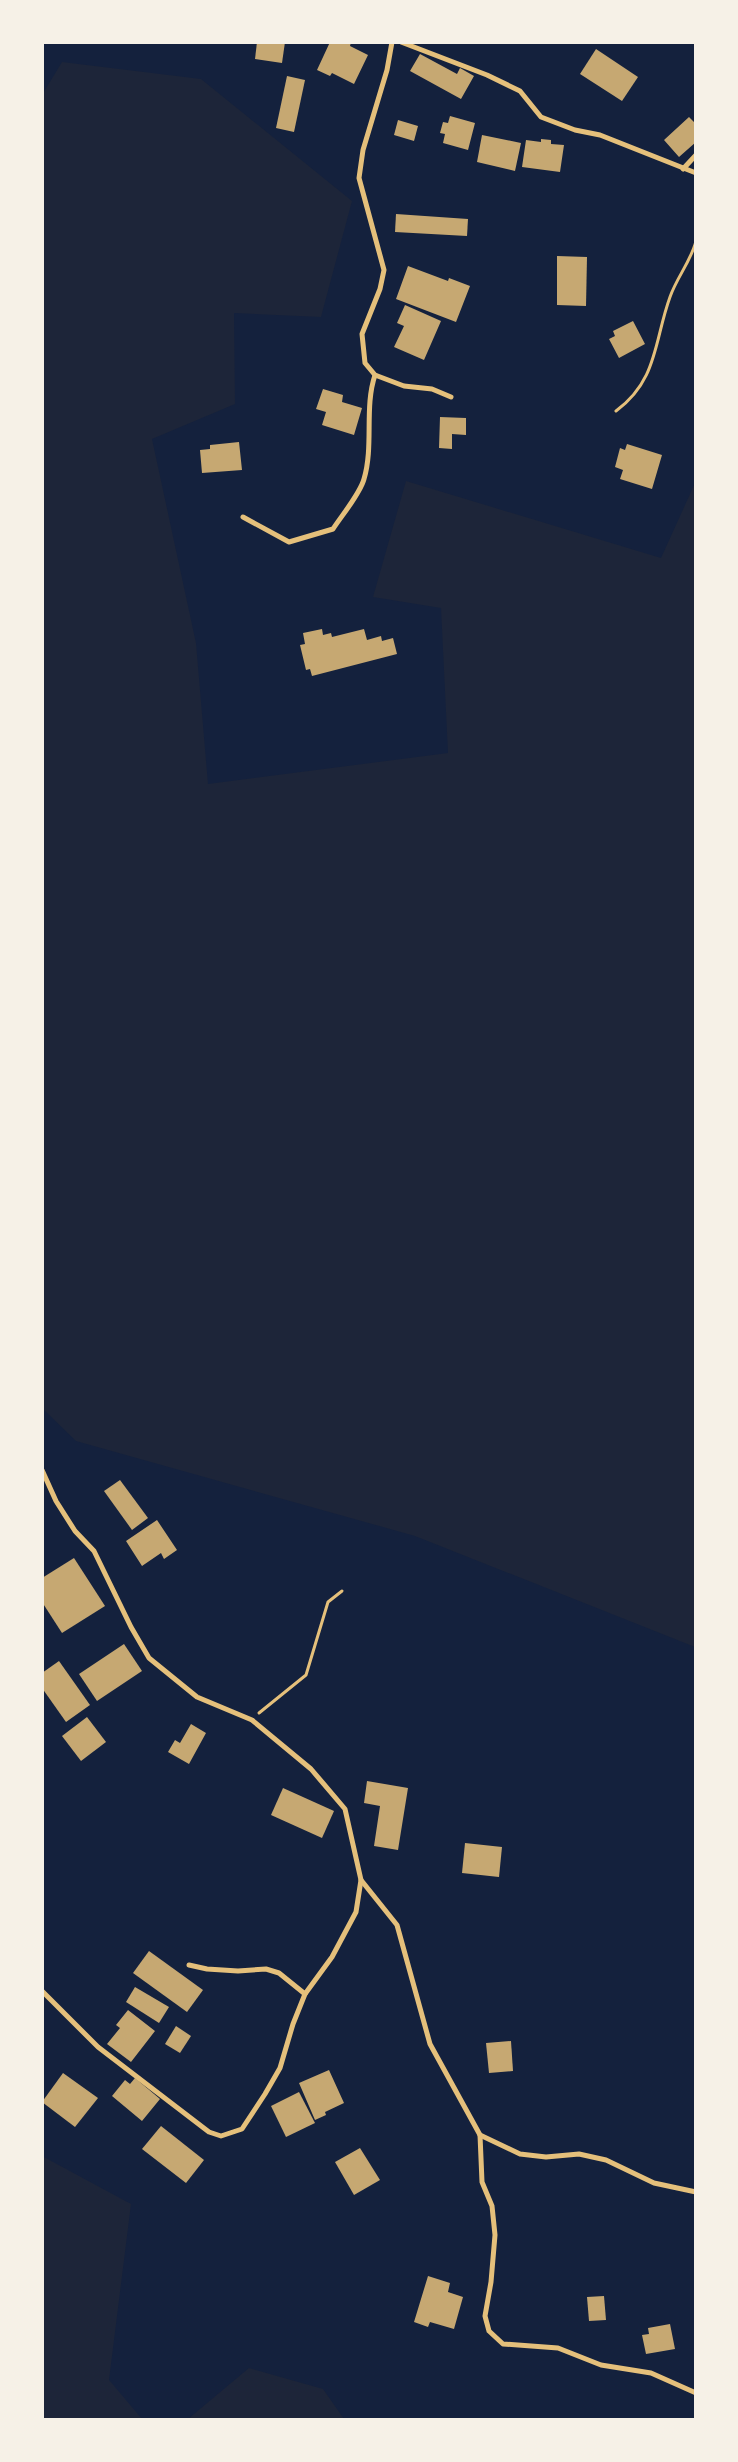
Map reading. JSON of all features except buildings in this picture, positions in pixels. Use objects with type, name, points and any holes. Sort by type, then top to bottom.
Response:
[{"type":"street","points":[[392,42],[387,70],[363,150],[359,178],[384,270],[380,289],[362,334],[364,363],[375,375],[404,386],[432,389],[451,397]]},
{"type":"street","points":[[401,42],[488,75],[520,92],[541,117],[575,130],[600,135],[696,172]]},
{"type":"street","points":[[683,168],[696,155]]},
{"type":"street","points":[[243,517],[289,542],[333,529],[364,481],[370,448],[370,390],[375,375]]},
{"type":"street","points":[[42,1470],[61,1509],[75,1531],[94,1551],[149,1658],[197,1697],[252,1720],[311,1769],[345,1809],[361,1880],[356,1912],[332,1957],[305,1994],[293,2024],[280,2068],[266,2094],[242,2129],[221,2136],[209,2132],[98,2047],[42,1991]]},
{"type":"street","points":[[361,1880],[397,1926],[430,2044],[480,2136],[482,2182],[492,2206],[495,2235],[491,2282],[485,2316],[489,2331],[503,2344],[558,2348],[601,2365],[650,2373],[696,2393]]},
{"type":"street","points":[[189,1965],[222,1970],[266,1969],[279,1973],[305,1994]]},
{"type":"street","points":[[480,2136],[520,2154],[546,2157],[578,2154],[606,2160],[654,2183],[696,2192]]},
{"type":"path","points":[[616,411],[633,399],[646,379],[670,295],[684,270],[696,241]]},
{"type":"path","points":[[252,1720],[306,1675],[328,1602],[342,1591]]},
{"type":"shaded area","points":[[62,62],[201,79],[352,201],[321,317],[234,313],[235,404],[152,439],[196,643],[208,784],[448,753],[441,608],[373,597],[406,481],[661,558],[695,483],[695,1647],[415,1536],[76,1441],[43,1409],[42,95]]},
{"type":"shaded area","points":[[42,2156],[131,2204],[109,2380],[142,2419],[43,2419]]},
{"type":"shaded area","points":[[249,2368],[323,2389],[344,2419],[188,2419]]}]
